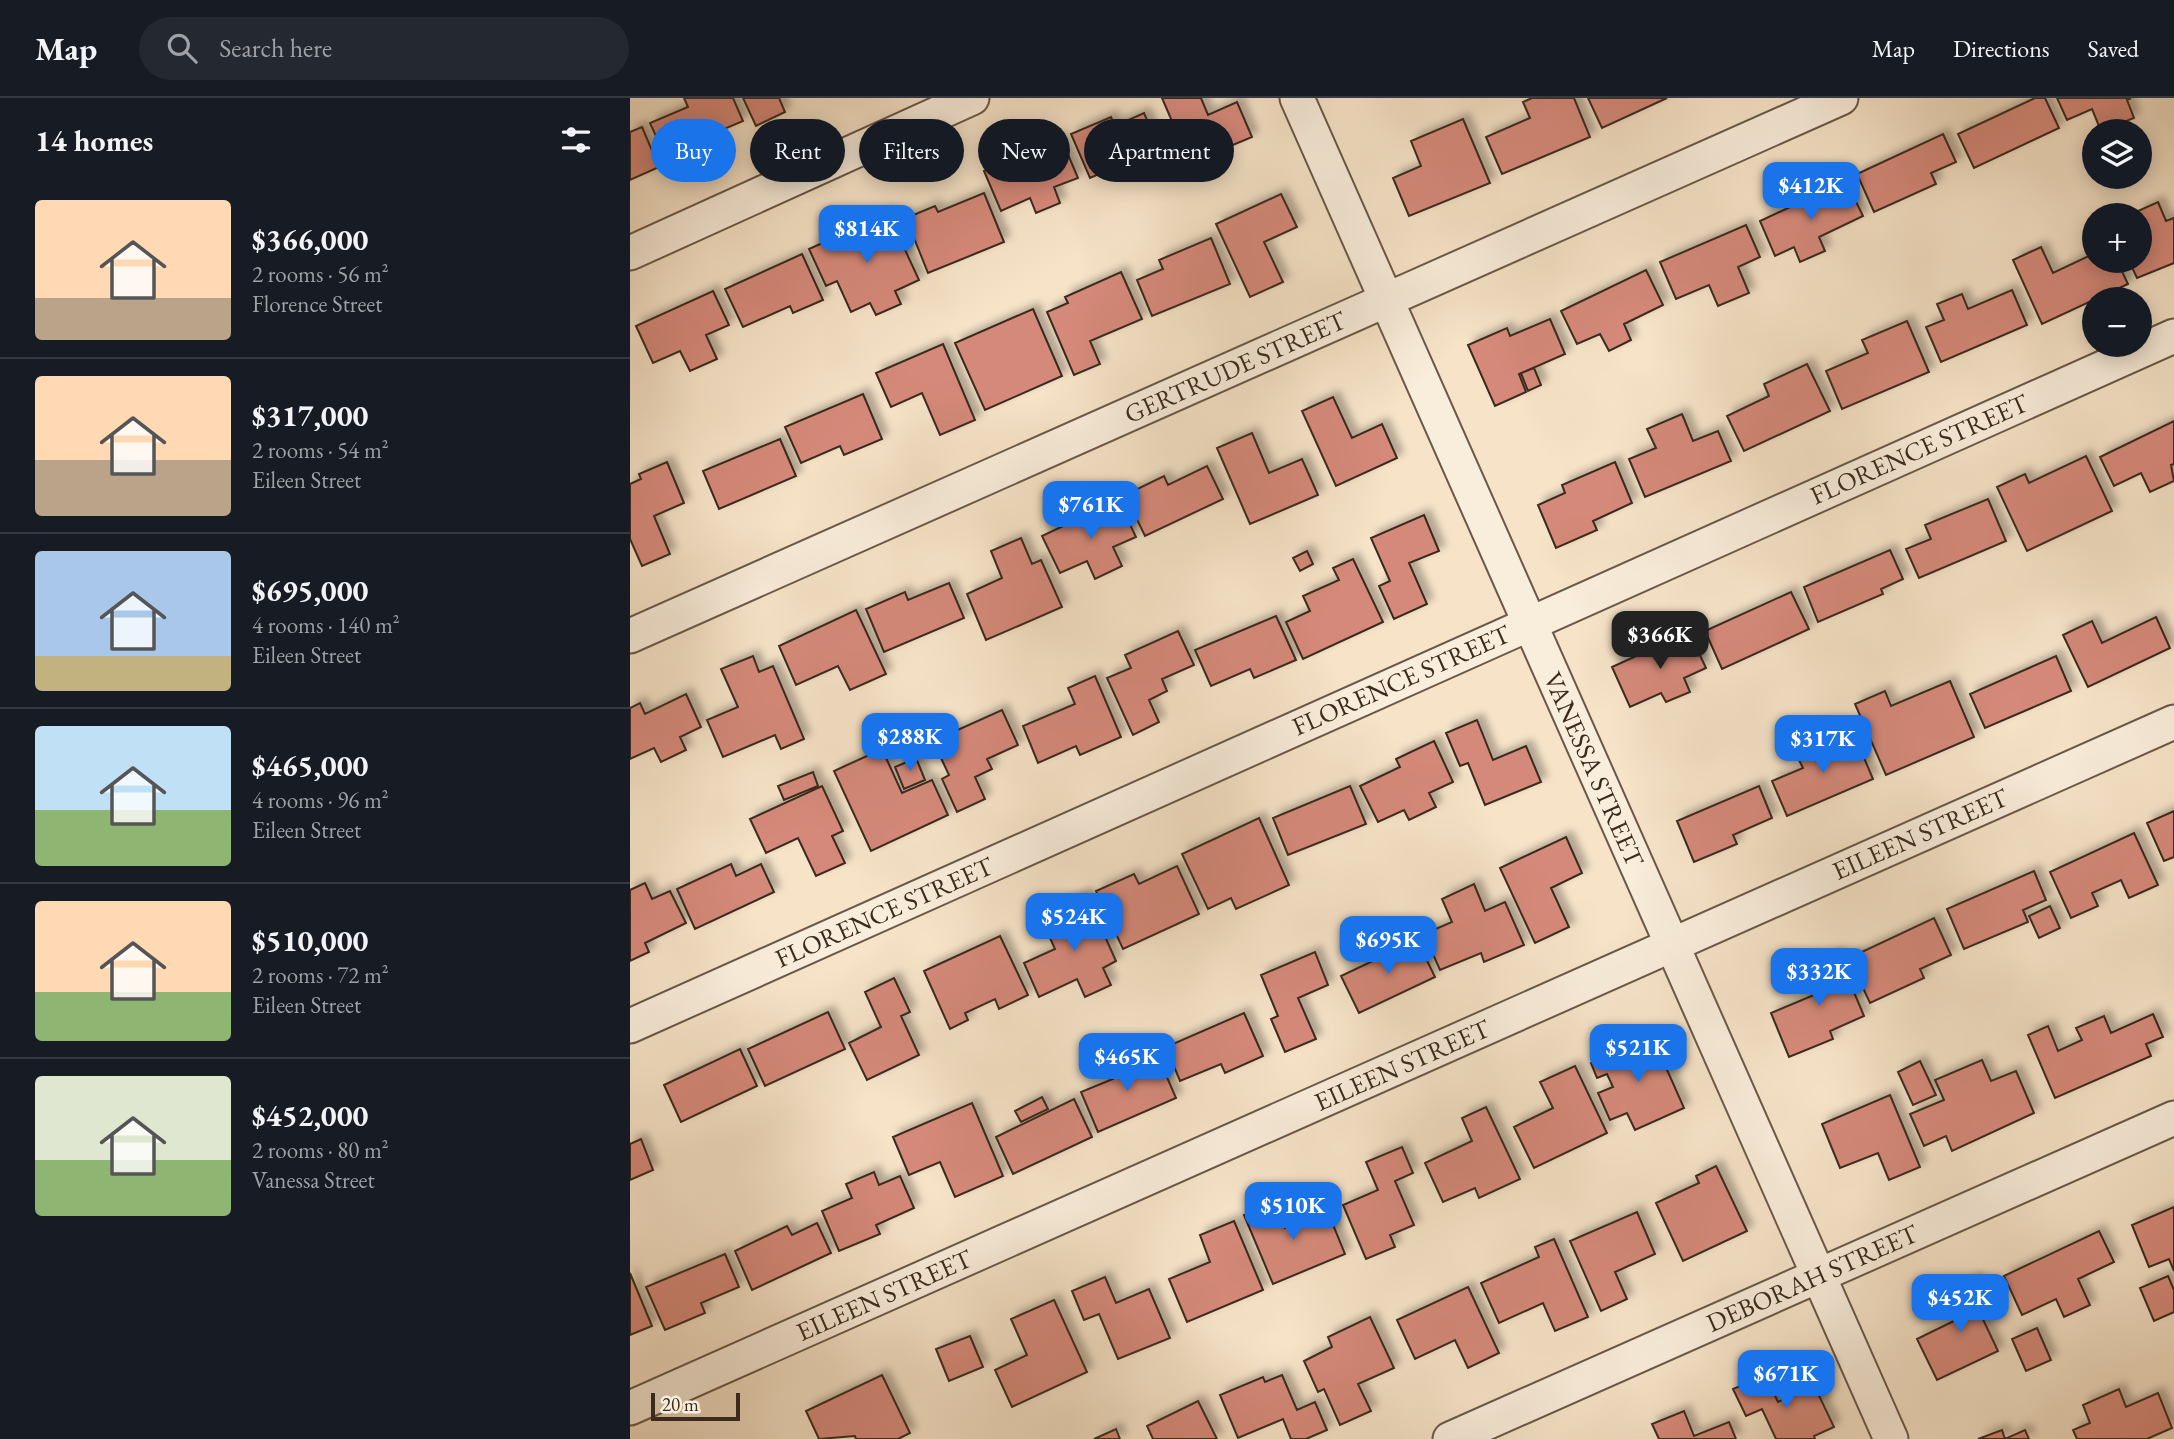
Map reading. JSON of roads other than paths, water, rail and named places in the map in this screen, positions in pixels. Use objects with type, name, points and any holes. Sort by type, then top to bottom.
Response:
[{"type":"street","points":[[630,253],[972,98]]},
{"type":"street","name":"VANESSA STREET","points":[[1297,98],[1891,1439]]},
{"type":"street","name":"GERTRUDE STREET","points":[[630,636],[1841,98]]},
{"type":"street","name":"FLORENCE STREET","points":[[630,1026],[2174,336]]},
{"type":"street","name":"EILEEN STREET","points":[[630,1408],[2174,722]]},
{"type":"street","name":"DEBORAH STREET","points":[[1450,1439],[2174,1118]]}]
